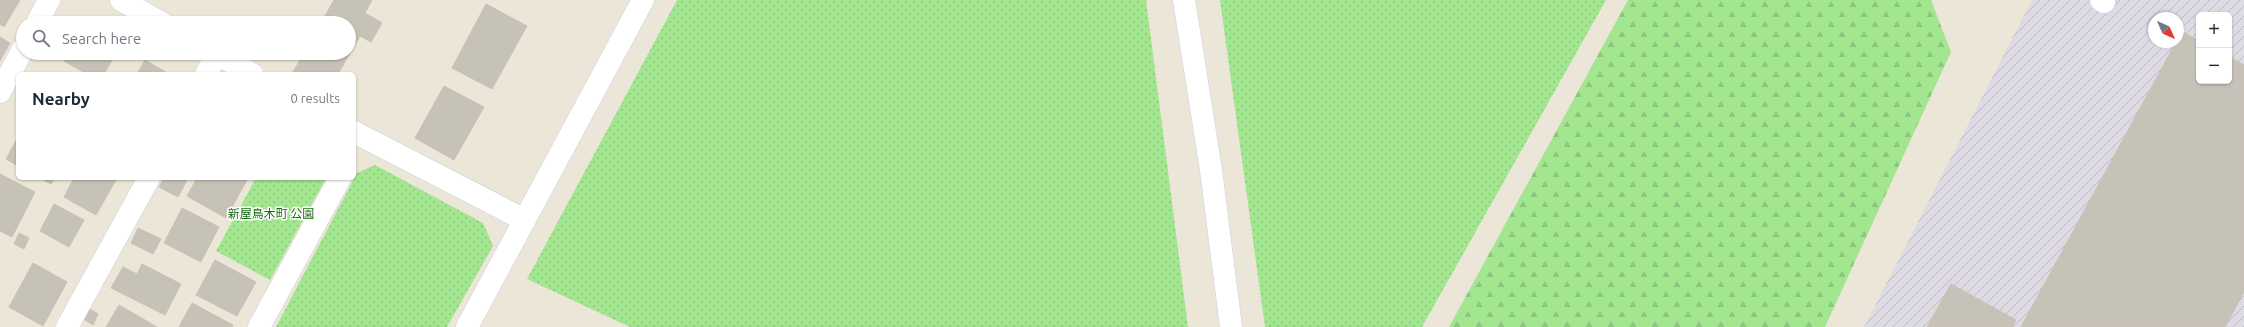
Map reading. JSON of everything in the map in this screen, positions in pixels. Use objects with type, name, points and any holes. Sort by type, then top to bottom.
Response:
[{"type":"street","points":[[41,16],[50,0]]},
{"type":"street","points":[[121,0],[150,16]]},
{"type":"street","points":[[467,327],[643,0]]},
{"type":"street","points":[[1184,0],[1211,170],[1231,327]]},
{"type":"street","points":[[0,92],[17,60]]},
{"type":"street","points":[[207,72],[213,60]]},
{"type":"street","points":[[227,60],[248,72]]},
{"type":"street","points":[[357,141],[525,220]]},
{"type":"street","points":[[66,327],[148,180]]},
{"type":"street","points":[[259,327],[339,180]]},
{"type":"shaded area","points":[[2032,0],[2244,0],[2244,327],[1864,327]]},
{"type":"green space","points":[[677,0],[1146,0],[1188,327],[630,327],[527,279]]},
{"type":"green space","points":[[1220,0],[1606,0],[1422,327],[1265,327]]},
{"type":"green space","points":[[1628,0],[1931,0],[1951,52],[1825,327],[1449,327]]},
{"type":"green space","points":[[375,165],[483,223],[493,246],[447,327],[276,327],[353,180],[356,180],[357,173]]},
{"type":"green space","name":"新屋鳥木町 公園","points":[[255,180],[325,180],[270,280],[216,251]]},
{"type":"building","points":[[0,0],[20,0],[4,27],[0,24]]},
{"type":"building","points":[[334,0],[372,0],[365,13],[382,23],[371,42],[360,36],[356,43],[356,16],[325,16]]},
{"type":"building","points":[[486,4],[527,26],[492,89],[452,68]]},
{"type":"building","points":[[2184,33],[2196,39],[2196,84],[2232,84],[2232,59],[2244,65],[2244,292],[2225,327],[2021,327],[2173,48],[2184,48]]},
{"type":"building","points":[[0,37],[10,43],[0,61]]},
{"type":"building","points":[[112,60],[105,72],[83,72],[64,61]]},
{"type":"building","points":[[145,60],[166,72],[138,72]]},
{"type":"building","points":[[300,60],[346,60],[339,72],[293,72]]},
{"type":"building","points":[[444,86],[484,107],[454,160],[415,138]]},
{"type":"building","points":[[16,141],[16,165],[6,159]]},
{"type":"building","points":[[0,174],[35,192],[12,237],[0,231]]},
{"type":"building","points":[[44,180],[54,180],[51,184]]},
{"type":"building","points":[[73,180],[116,180],[96,215],[64,197]]},
{"type":"building","points":[[163,180],[187,180],[178,197],[159,187]]},
{"type":"building","points":[[196,180],[247,180],[226,218],[187,196]]},
{"type":"building","points":[[54,204],[84,220],[69,247],[40,231]]},
{"type":"building","points":[[182,208],[219,227],[201,262],[164,243]]},
{"type":"building","points":[[138,228],[161,239],[153,254],[131,243]]},
{"type":"building","points":[[19,233],[29,238],[24,249],[14,244]]},
{"type":"building","points":[[215,260],[256,282],[237,316],[196,295]]},
{"type":"building","points":[[33,263],[67,282],[43,326],[9,307]]},
{"type":"building","points":[[142,264],[181,284],[165,315],[111,288],[123,267],[137,274]]},
{"type":"building","points":[[1951,284],[2016,320],[2012,327],[1927,327]]},
{"type":"building","points":[[192,303],[233,325],[232,327],[179,327]]},
{"type":"building","points":[[119,305],[157,327],[106,327]]},
{"type":"building","points":[[88,308],[98,314],[93,325],[82,318]]}]
